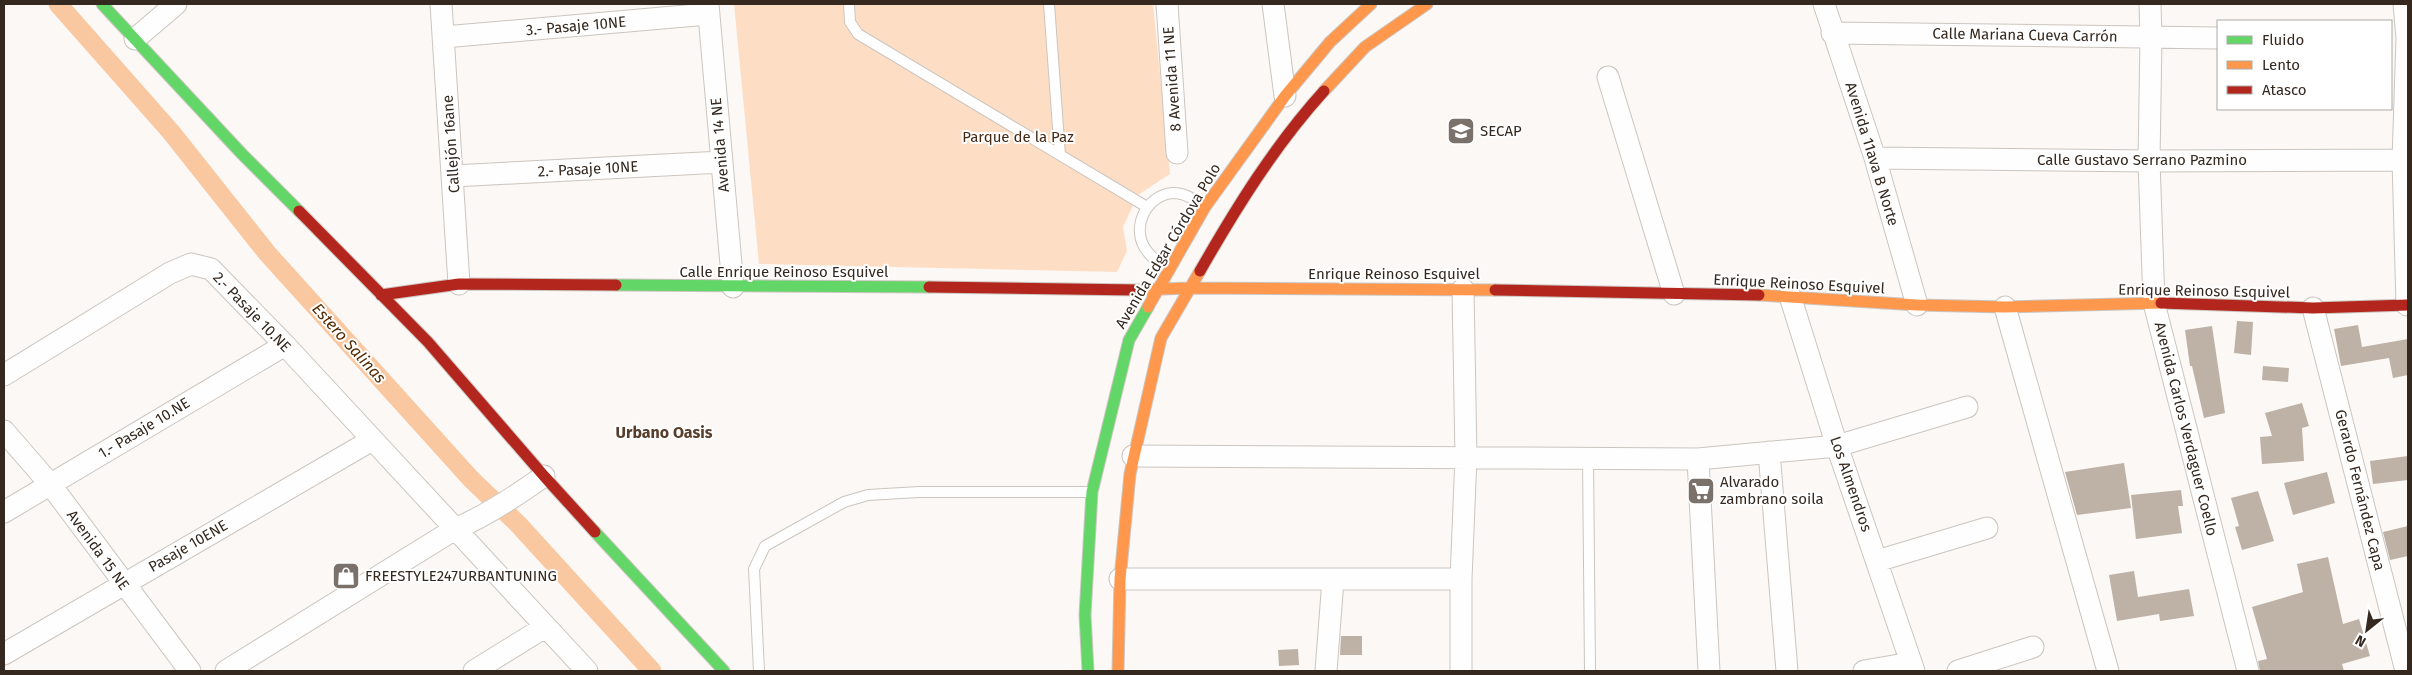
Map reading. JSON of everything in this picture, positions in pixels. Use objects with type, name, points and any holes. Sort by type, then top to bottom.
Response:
[{"type":"street","points":[[102,4],[242,154],[428,342],[544,476],[724,671]]},
{"type":"street","points":[[135,38],[176,4]]},
{"type":"street","name":"Callejón 16ane","points":[[441,4],[460,284]]},
{"type":"street","name":"8 Avenida 11 NE","points":[[1167,4],[1177,154]]},
{"type":"street","points":[[1273,4],[1285,96]]},
{"type":"street","name":"Avenida Edgar Córdova Polo","points":[[1088,671],[1085,615],[1092,492],[1128,340],[1205,207],[1285,96],[1330,42],[1371,4]]},
{"type":"street","points":[[1118,671],[1120,579],[1133,456],[1161,338],[1232,215],[1297,121],[1365,47],[1427,4]]},
{"type":"street","name":"Avenida 11ava B Norte","points":[[1824,4],[1832,33],[1875,158],[1917,305]]},
{"type":"street","name":"Avenida Carlos Verdaguer Coello","points":[[2150,4],[2152,37],[2149,161],[2154,303],[2248,671]]},
{"type":"street","points":[[2404,4],[2402,38],[2408,305]]},
{"type":"street","name":"3.- Pasaje 10NE","points":[[444,38],[708,9]]},
{"type":"street","name":"Avenida 14 NE","points":[[708,9],[733,287]]},
{"type":"street","name":"Calle Mariana Cueva Carrón","points":[[1832,33],[2217,38]]},
{"type":"street","points":[[1608,77],[1674,294]]},
{"type":"street","name":"Calle Gustavo Serrano Pazmino","points":[[1875,158],[2149,161],[2406,160]]},
{"type":"street","name":"2.- Pasaje 10NE","points":[[453,176],[722,162]]},
{"type":"street","name":"2.- Pasaje 10.NE","points":[[4,375],[170,273],[191,264],[211,269],[285,345],[372,440],[463,526],[545,627],[587,671]]},
{"type":"street","name":"Calle Enrique Reinoso Esquivel","points":[[381,295],[460,284],[733,287],[1007,287],[1157,291],[1189,288]]},
{"type":"street","name":"Enrique Reinoso Esquivel","points":[[1189,288],[1463,289],[1790,296],[1917,305],[2004,307],[2154,303],[2313,308],[2408,305]]},
{"type":"street","points":[[1461,671],[1461,579],[1466,458],[1463,289]]},
{"type":"street","name":"Los Almendros","points":[[1790,296],[1837,446],[1912,667]]},
{"type":"street","points":[[2004,307],[2108,671]]},
{"type":"street","name":"Gerardo Fernández Capa","points":[[2313,308],[2406,671]]},
{"type":"street","name":"1.- Pasaje 10.NE","points":[[4,512],[285,345]]},
{"type":"street","points":[[1133,456],[1698,459],[1837,446],[1967,407]]},
{"type":"street","name":"Avenida 15 NE","points":[[4,431],[50,484],[190,671]]},
{"type":"street","name":"Pasaje 10ENE","points":[[4,654],[372,440]]},
{"type":"street","points":[[1769,452],[1787,671]]},
{"type":"street","points":[[1698,459],[1709,671]]},
{"type":"street","points":[[226,671],[544,476]]},
{"type":"street","points":[[1877,561],[1987,528]]},
{"type":"street","points":[[1120,579],[1461,579]]},
{"type":"street","points":[[1326,671],[1333,580]]},
{"type":"street","points":[[474,671],[545,627]]},
{"type":"street","points":[[1958,671],[2033,647]]},
{"type":"street","points":[[1864,671],[1912,667]]},
{"type":"lane","points":[[849,4],[850,22],[858,34],[1147,207]]},
{"type":"lane","points":[[1049,4],[1060,155]]},
{"type":"lane","points":[[1169,270],[1146,251],[1139,229],[1141,217],[1154,200],[1172,193],[1192,198],[1205,207]]},
{"type":"lane","points":[[1588,458],[1590,671]]},
{"type":"lane","points":[[759,671],[754,569],[758,556],[765,546],[844,502],[868,496],[919,492],[1092,492]]},
{"type":"green space","name":"Parque de la Paz","points":[[734,4],[1153,4],[1170,174],[1138,195],[1123,227],[1127,251],[1117,272],[759,264]]},
{"type":"building","points":[[2237,321],[2253,322],[2251,355],[2234,353]]},
{"type":"building","points":[[2358,325],[2362,347],[2408,339],[2408,375],[2393,378],[2389,358],[2341,366],[2334,329]]},
{"type":"building","points":[[2212,326],[2225,413],[2204,418],[2192,366],[2190,366],[2185,330]]},
{"type":"building","points":[[2263,366],[2289,368],[2288,382],[2262,380]]},
{"type":"building","points":[[2302,403],[2309,426],[2302,428],[2304,461],[2262,464],[2260,437],[2272,436],[2265,413]]},
{"type":"building","points":[[2408,456],[2408,480],[2373,484],[2370,461]]},
{"type":"building","points":[[2124,463],[2131,508],[2077,515],[2065,472]]},
{"type":"building","points":[[2327,472],[2335,503],[2293,515],[2284,483]]},
{"type":"building","points":[[2181,490],[2183,506],[2178,506],[2182,533],[2136,539],[2131,495]]},
{"type":"building","points":[[2258,491],[2274,541],[2242,550],[2235,527],[2239,526],[2231,498]]},
{"type":"building","points":[[2408,526],[2408,556],[2390,560],[2383,532]]},
{"type":"building","points":[[2328,557],[2343,624],[2359,619],[2370,656],[2342,664],[2344,671],[2260,671],[2258,661],[2267,659],[2252,607],[2303,592],[2297,564]]},
{"type":"building","points":[[2134,571],[2138,597],[2189,589],[2194,616],[2160,621],[2159,614],[2117,621],[2109,575]]},
{"type":"building","points":[[1341,636],[1362,636],[1362,655],[1340,655]]},
{"type":"building","points":[[1298,649],[1299,665],[1279,666],[1278,650]]},
{"type":"waterway","name":"Estero Salinas","points":[[58,4],[171,132],[267,253],[471,479],[518,524],[652,671]]},
{"type":"traffic: fast","points":[[102,4],[242,154],[299,211]]},
{"type":"traffic: fast","points":[[616,285],[929,287]]},
{"type":"traffic: fast","points":[[1088,671],[1085,615],[1092,492],[1129,340],[1148,307]]},
{"type":"traffic: fast","points":[[595,532],[724,671]]},
{"type":"traffic: slow","points":[[1148,307],[1205,207],[1285,96],[1330,42],[1371,4]]},
{"type":"traffic: slow","points":[[1324,91],[1365,47],[1427,4]]},
{"type":"traffic: slow","points":[[1118,671],[1120,579],[1130,474],[1161,338],[1200,271]]},
{"type":"traffic: slow","points":[[1137,290],[1189,288],[1495,290]]},
{"type":"traffic: slow","points":[[1759,295],[1917,305],[2005,307],[2161,303]]},
{"type":"traffic: jam","points":[[1200,271],[1257,178],[1289,133],[1324,91]]},
{"type":"traffic: jam","points":[[299,211],[428,342],[595,532]]},
{"type":"traffic: jam","points":[[381,295],[459,284],[616,285]]},
{"type":"traffic: jam","points":[[929,287],[1137,290]]},
{"type":"traffic: jam","points":[[1495,290],[1759,295]]},
{"type":"traffic: jam","points":[[2161,303],[2313,308],[2408,305]]},
{"type":"place","name":"SECAP","points":[[1461,131]]},
{"type":"place","name":"Alvarado zambrano soila","points":[[1701,491]]},
{"type":"place","name":"FREESTYLE247URBANTUNING","points":[[346,576]]},
{"type":"district","name":"Urbano Oasis","points":[[664,432]]}]
